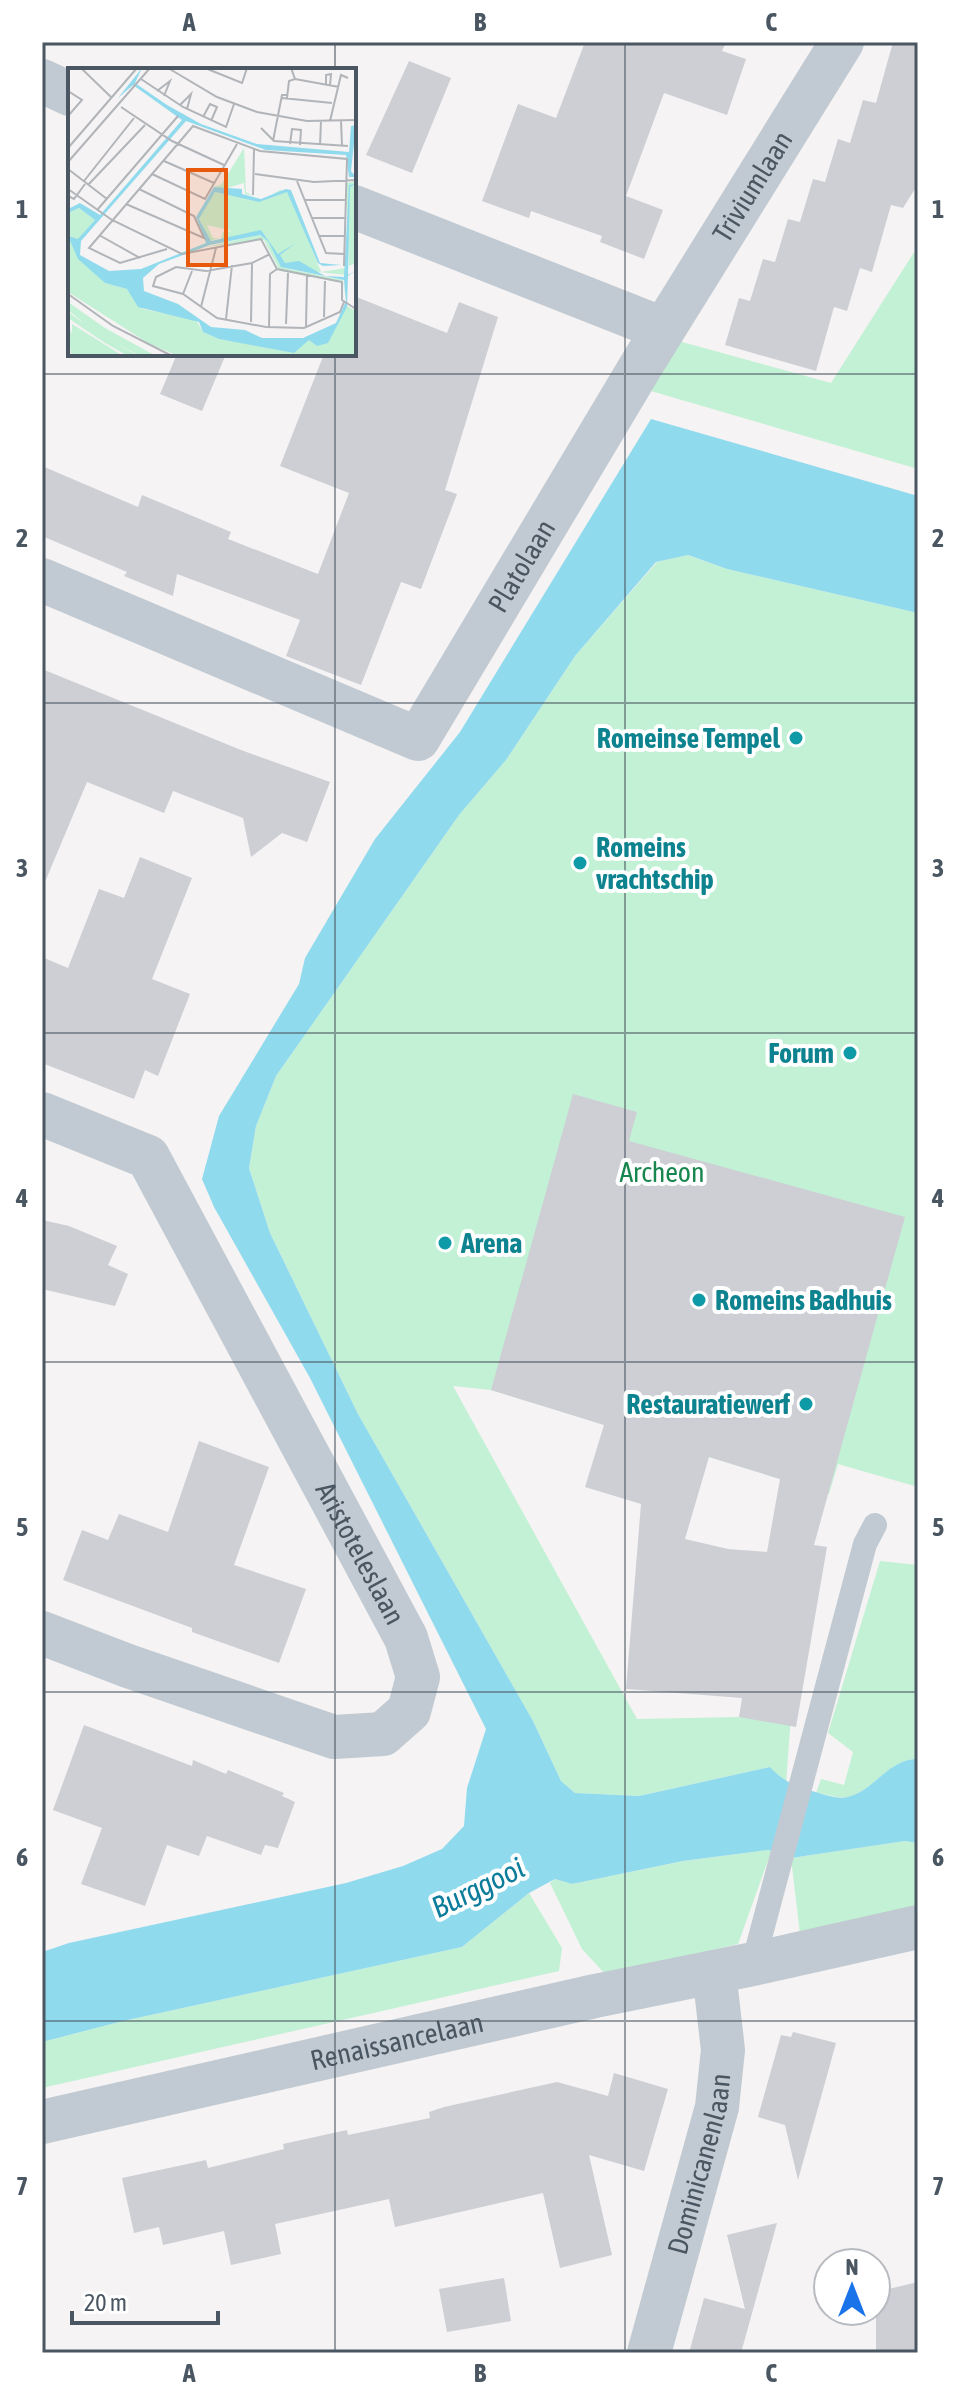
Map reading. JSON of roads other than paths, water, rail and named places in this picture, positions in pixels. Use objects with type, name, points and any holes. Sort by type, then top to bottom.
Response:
[{"type":"street","name":"Triviumlaan","points":[[663,329],[842,42]]},
{"type":"street","points":[[42,81],[68,93]]},
{"type":"street","points":[[356,208],[663,329]]},
{"type":"street","name":"Platolaan","points":[[42,580],[418,739],[663,329]]},
{"type":"street","name":"Aristoteleslaan","points":[[42,1114],[148,1157],[406,1638],[418,1677],[409,1711],[383,1734],[334,1737],[42,1633]]},
{"type":"street","name":"Renaissancelaan","points":[[42,2122],[595,1996],[918,1927]]},
{"type":"street","name":"Dominicanenlaan","points":[[649,2353],[717,2107],[733,1968]]},
{"type":"lane","points":[[733,1968],[774,1887],[865,1544],[875,1525]]},
{"type":"water","name":"Burggooi","points":[[651,419],[918,496],[918,613],[727,569],[688,555],[656,562],[575,656],[506,760],[459,815],[276,1076],[256,1126],[249,1168],[270,1233],[358,1414],[533,1721],[561,1781],[575,1793],[639,1796],[770,1767],[794,1784],[844,1798],[866,1788],[898,1764],[918,1759],[918,1843],[905,1841],[791,1858],[768,1850],[683,1861],[572,1884],[555,1879],[529,1893],[462,1947],[123,2021],[42,2042],[42,1952],[69,1943],[346,1883],[403,1866],[442,1849],[464,1826],[467,1788],[486,1729],[310,1378],[214,1207],[202,1179],[219,1116],[299,984],[305,958],[375,839],[460,732]]},
{"type":"place","name":"Romeinse Tempel","points":[[796,738]]},
{"type":"place","name":"Romeins vrachtschip","points":[[580,863]]},
{"type":"place","name":"Forum","points":[[850,1053]]},
{"type":"place","name":"Arena","points":[[445,1243]]},
{"type":"place","name":"Romeins Badhuis","points":[[699,1300]]},
{"type":"place","name":"Restauratiewerf","points":[[806,1404]]},
{"type":"park label","name":"Archeon","points":[[662,1172]]}]
